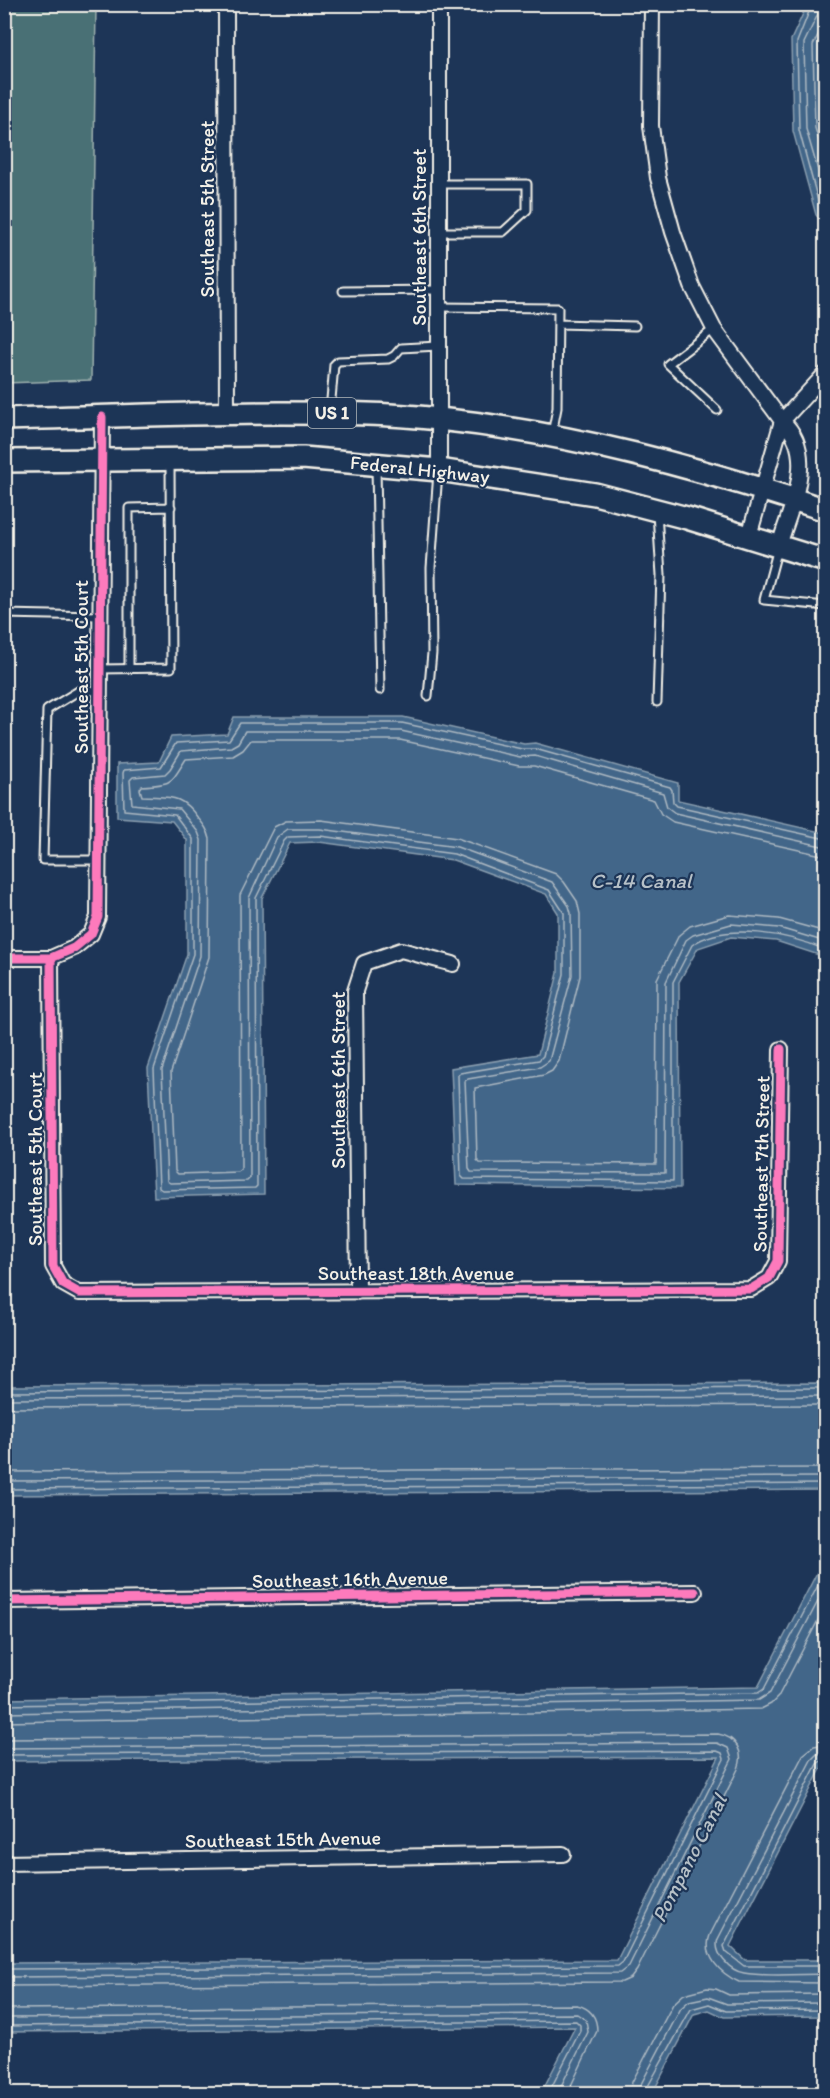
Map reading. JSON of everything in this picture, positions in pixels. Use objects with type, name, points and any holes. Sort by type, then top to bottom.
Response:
[{"type":"main road","name":"US 1","points":[[4,418],[227,413],[330,413],[437,418],[597,444],[695,469],[825,510]]},
{"type":"main road","name":"Federal Highway","points":[[4,461],[303,458],[439,470],[594,494],[749,537],[825,561]]},
{"type":"street","name":"Southeast 5th Street","points":[[226,4],[227,413]]},
{"type":"street","name":"Southeast 6th Street","points":[[439,4],[437,418],[439,470]]},
{"type":"street","points":[[651,4],[651,126],[658,178],[673,232],[692,286],[714,329],[782,421],[796,436],[800,447],[801,467],[778,546]]},
{"type":"street","points":[[749,537],[782,421],[825,373]]},
{"type":"street","name":"Southeast 5th Court","points":[[63,1284],[53,1266],[51,958],[74,948],[91,934],[98,917],[102,417]]},
{"type":"street","name":"Southeast 6th Street","points":[[358,1292],[355,991],[364,963],[401,950],[453,964]]},
{"type":"street","points":[[4,958],[51,958]]},
{"type":"street","name":"Southeast 7th Street","points":[[768,1278],[778,1261],[781,1049]]},
{"type":"street","name":"Southeast 18th Avenue","points":[[63,1284],[79,1293],[751,1289],[768,1278]]},
{"type":"street","name":"Southeast 16th Avenue","points":[[4,1601],[695,1592]]},
{"type":"street","name":"Southeast 15th Avenue","points":[[4,1863],[563,1854]]},
{"type":"lane","points":[[438,183],[527,184],[527,210],[503,232],[438,232]]},
{"type":"lane","points":[[343,291],[438,290]]},
{"type":"lane","points":[[438,307],[558,308],[557,408],[552,436]]},
{"type":"lane","points":[[558,324],[635,326]]},
{"type":"lane","points":[[714,329],[668,364],[717,410]]},
{"type":"lane","points":[[330,413],[334,365],[338,361],[388,359],[401,348],[438,346]]},
{"type":"lane","points":[[99,669],[171,668],[170,458]]},
{"type":"lane","points":[[375,464],[380,690]]},
{"type":"lane","points":[[428,696],[432,653],[431,568],[439,470]]},
{"type":"lane","points":[[129,669],[129,508],[171,507]]},
{"type":"lane","points":[[657,511],[661,575],[657,702]]},
{"type":"lane","points":[[778,546],[764,600],[825,606]]},
{"type":"lane","points":[[4,614],[99,616]]},
{"type":"lane","points":[[98,860],[43,860],[46,710],[80,690],[99,691]]},
{"type":"green space","points":[[4,5],[96,5],[91,380],[5,383]]},
{"type":"water","points":[[807,5],[825,5],[825,225],[816,215],[793,131],[791,40]]},
{"type":"water","name":"C-14 Canal","points":[[234,717],[403,717],[524,744],[535,743],[678,783],[678,800],[825,833],[825,957],[776,941],[731,937],[698,948],[679,982],[680,1188],[456,1185],[451,1068],[538,1054],[558,973],[558,913],[546,894],[453,860],[319,842],[290,843],[262,898],[264,1194],[154,1197],[148,1068],[187,954],[187,840],[172,821],[117,817],[117,764],[159,762],[171,737],[227,734]]},
{"type":"water","points":[[825,1383],[825,1490],[5,1495],[5,1386]]},
{"type":"water","name":"Pompano Canal","points":[[825,1557],[825,1761],[730,1946],[745,1960],[825,1960],[825,2016],[724,2017],[709,2010],[694,2014],[652,2094],[541,2093],[575,2027],[5,2032],[5,1963],[617,1960],[719,1757],[5,1761],[5,1699],[758,1687]]},
{"type":"cycle path","points":[[4,958],[51,958],[74,948],[91,934],[98,917],[102,417]]},
{"type":"cycle path","points":[[51,958],[53,1266],[63,1284],[79,1293],[751,1289],[769,1278],[778,1261],[781,1049]]},
{"type":"cycle path","points":[[4,1601],[695,1592]]}]
